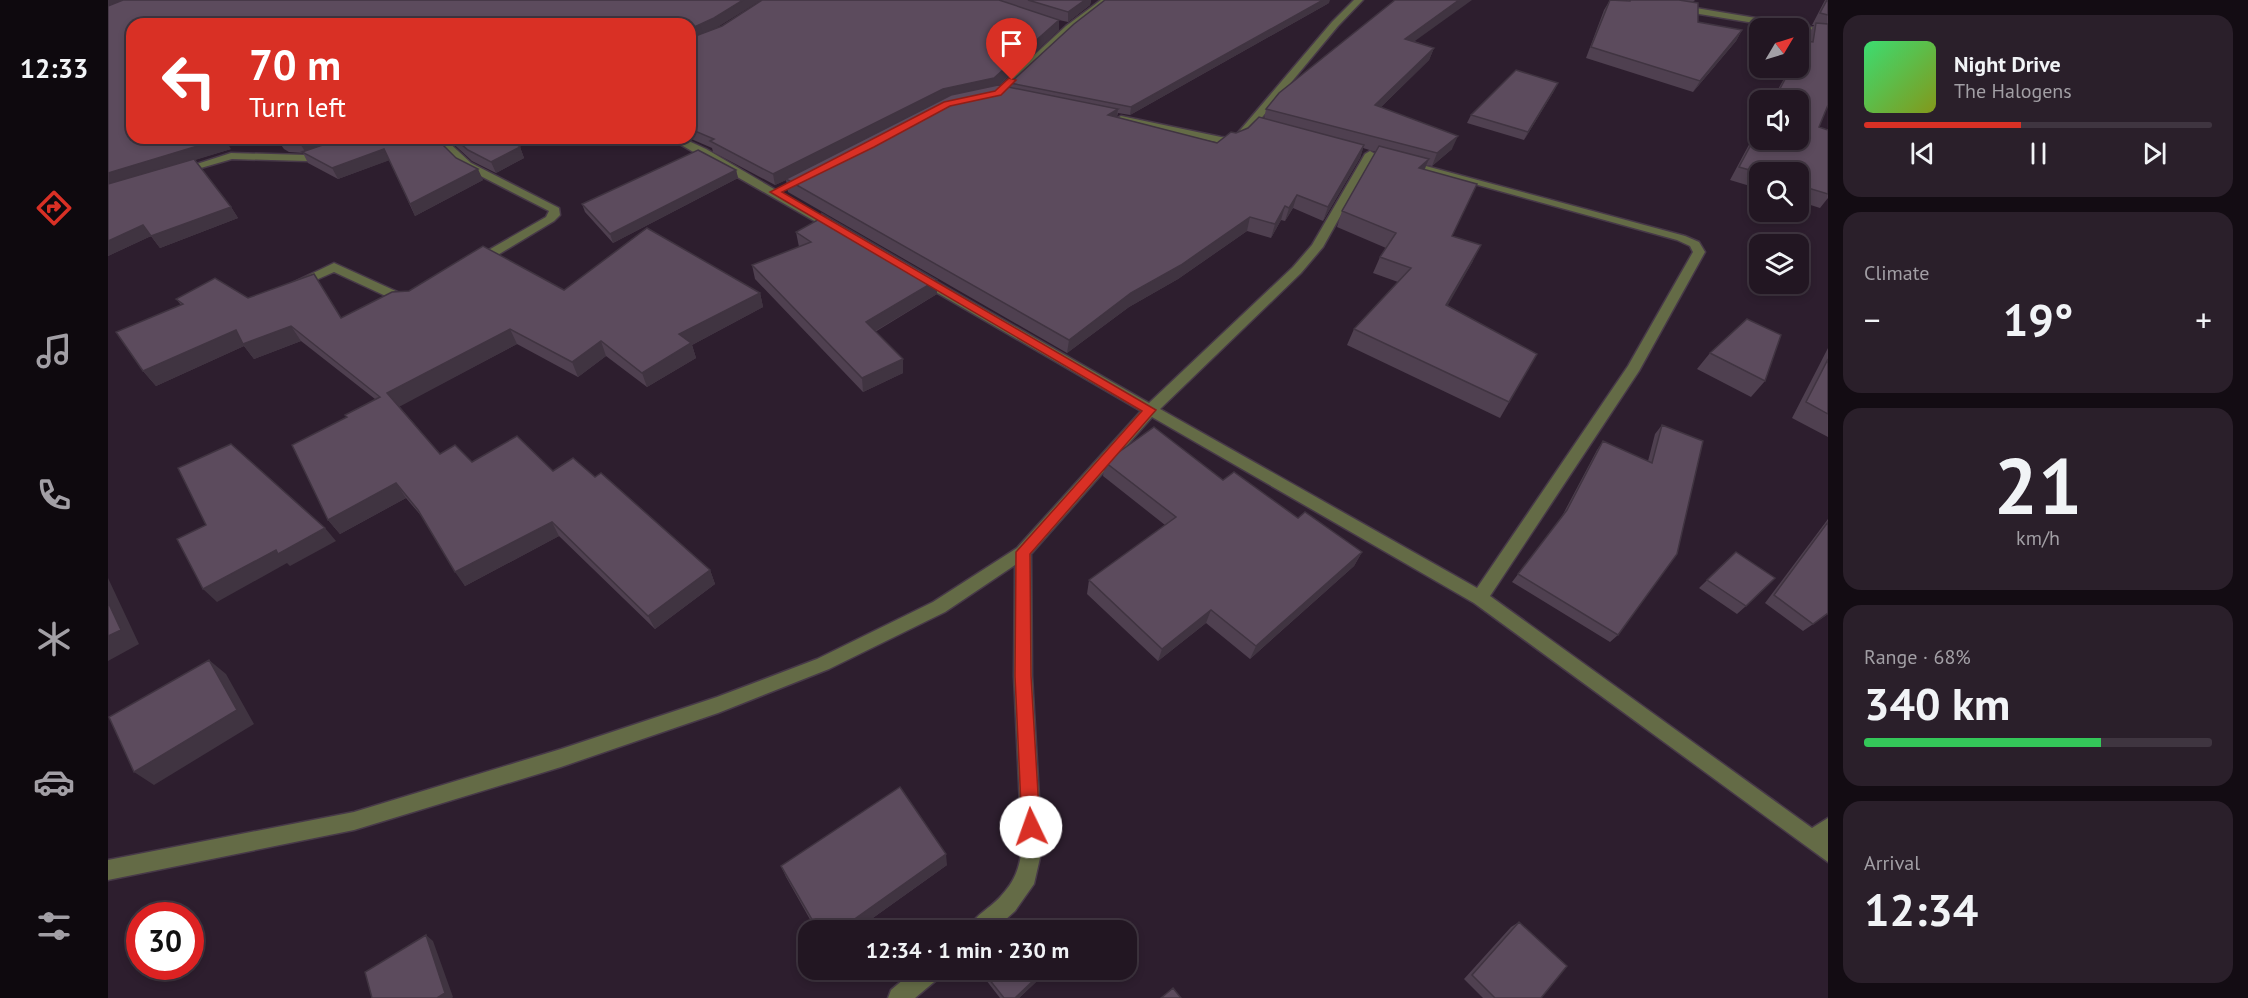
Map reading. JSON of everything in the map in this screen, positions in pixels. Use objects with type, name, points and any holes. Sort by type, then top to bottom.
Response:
[{"type":"street","points":[[998,93],[1069,28],[1106,0]]},
{"type":"street","points":[[1109,117],[1221,141],[1232,141],[1258,126],[1335,24],[1359,0]]},
{"type":"street","points":[[1663,6],[1828,33]]},
{"type":"street","points":[[1058,25],[1069,28]]},
{"type":"street","points":[[977,98],[998,93],[1009,95]]},
{"type":"street","points":[[444,144],[467,165],[555,210],[550,219],[468,268]]},
{"type":"street","points":[[686,144],[780,190],[844,234]]},
{"type":"street","points":[[173,173],[231,156],[307,158],[334,150]]},
{"type":"street","points":[[108,870],[354,821],[561,758],[707,709],[823,664],[939,607],[1023,552],[1150,410],[1297,270],[1317,246],[1376,156],[1682,238],[1695,244],[1699,252],[1634,368],[1480,598]]},
{"type":"street","points":[[286,290],[334,267],[406,302],[418,300]]},
{"type":"street","points":[[911,272],[1480,598],[1642,714],[1828,852]]},
{"type":"street","points":[[990,920],[1008,904],[1027,877],[1032,849],[1023,676],[1023,552]]},
{"type":"street","points":[[1812,840],[1828,828]]},
{"type":"street","points":[[899,998],[919,980]]},
{"type":"building","points":[[123,0],[743,0],[696,26],[696,18],[126,18],[126,144],[204,144],[108,173],[108,6]]},
{"type":"building","points":[[762,0],[999,0],[1059,20],[994,78],[943,89],[773,174],[710,141],[714,139],[696,132],[696,36],[722,26]]},
{"type":"building","points":[[1028,0],[1085,0],[1068,12]]},
{"type":"building","points":[[1105,0],[1323,0],[1131,107],[1010,83],[1074,24]]},
{"type":"building","points":[[1395,0],[1459,0],[1405,39],[1434,48],[1375,105],[1458,136],[1437,153],[1266,109],[1279,93]]},
{"type":"building","points":[[1610,0],[1679,0],[1698,3],[1698,22],[1742,30],[1700,81],[1591,47]]},
{"type":"building","points":[[1828,0],[1828,15],[1820,13]]},
{"type":"building","points":[[1816,23],[1828,24],[1828,105],[1819,127],[1828,130],[1828,194],[1809,188],[1809,162],[1749,162],[1749,170],[1739,167],[1749,148],[1809,150],[1809,90],[1779,90],[1786,78],[1809,78],[1809,42],[1813,42]]},
{"type":"building","points":[[1516,70],[1558,83],[1528,132],[1471,115]]},
{"type":"building","points":[[998,85],[1118,109],[1108,115],[1217,143],[1231,132],[1236,133],[1248,128],[1259,117],[1364,145],[1328,207],[1297,195],[1289,208],[1285,206],[1275,224],[1250,217],[1181,265],[1131,293],[1069,340],[786,179],[951,95]]},
{"type":"building","points":[[325,144],[442,144],[456,158],[478,169],[410,204],[384,149],[332,168],[302,152]]},
{"type":"building","points":[[461,144],[516,144],[520,147],[491,162]]},
{"type":"building","points":[[1379,146],[1429,159],[1419,168],[1477,184],[1452,236],[1481,245],[1446,305],[1537,354],[1509,402],[1354,329],[1411,268],[1380,257],[1396,233],[1342,211]]},
{"type":"building","points":[[698,150],[736,170],[610,234],[582,204]]},
{"type":"building","points":[[194,159],[231,207],[151,236],[143,225],[108,241],[108,184]]},
{"type":"building","points":[[821,213],[937,280],[866,322],[903,359],[862,378],[752,265],[811,242],[796,232],[825,216]]},
{"type":"building","points":[[647,228],[760,293],[679,334],[691,343],[642,373],[601,341],[572,362],[510,329],[387,393],[440,454],[455,445],[472,462],[517,436],[553,471],[573,458],[595,477],[601,473],[710,570],[648,616],[552,522],[455,572],[418,510],[396,483],[328,520],[292,445],[380,397],[291,326],[243,344],[236,330],[143,371],[116,332],[183,304],[176,299],[215,278],[248,298],[314,274],[341,318],[392,292],[409,291],[483,246],[564,290]]},
{"type":"building","points":[[1747,319],[1781,335],[1765,381],[1710,353]]},
{"type":"building","points":[[1828,359],[1828,414],[1806,402]]},
{"type":"building","points":[[1662,425],[1703,441],[1677,554],[1618,635],[1518,574],[1567,510],[1603,441],[1652,463]]},
{"type":"building","points":[[1154,427],[1223,480],[1234,472],[1298,518],[1305,512],[1362,552],[1256,646],[1211,610],[1162,649],[1089,580],[1176,517],[1105,462]]},
{"type":"building","points":[[231,444],[325,528],[278,554],[276,550],[203,589],[177,539],[206,525],[178,468]]},
{"type":"building","points":[[1828,522],[1828,613],[1813,624],[1774,595]]},
{"type":"building","points":[[1736,552],[1775,578],[1746,606],[1707,580]]},
{"type":"building","points":[[108,602],[121,630],[108,636]]},
{"type":"building","points":[[209,660],[237,710],[134,772],[109,717]]},
{"type":"building","points":[[900,787],[946,854],[853,920],[812,920],[781,866]]},
{"type":"building","points":[[1519,922],[1567,966],[1541,998],[1495,998],[1472,975]]},
{"type":"building","points":[[426,935],[445,993],[437,998],[372,998],[365,972]]},
{"type":"building","points":[[990,980],[1034,980],[1015,998],[1004,998]]},
{"type":"building","points":[[1173,988],[1181,998],[1161,998]]},
{"type":"route","points":[[1012,80],[998,93],[984,98],[947,104],[870,146],[775,192],[1150,410],[1023,552],[1023,676],[1031,827]]}]
